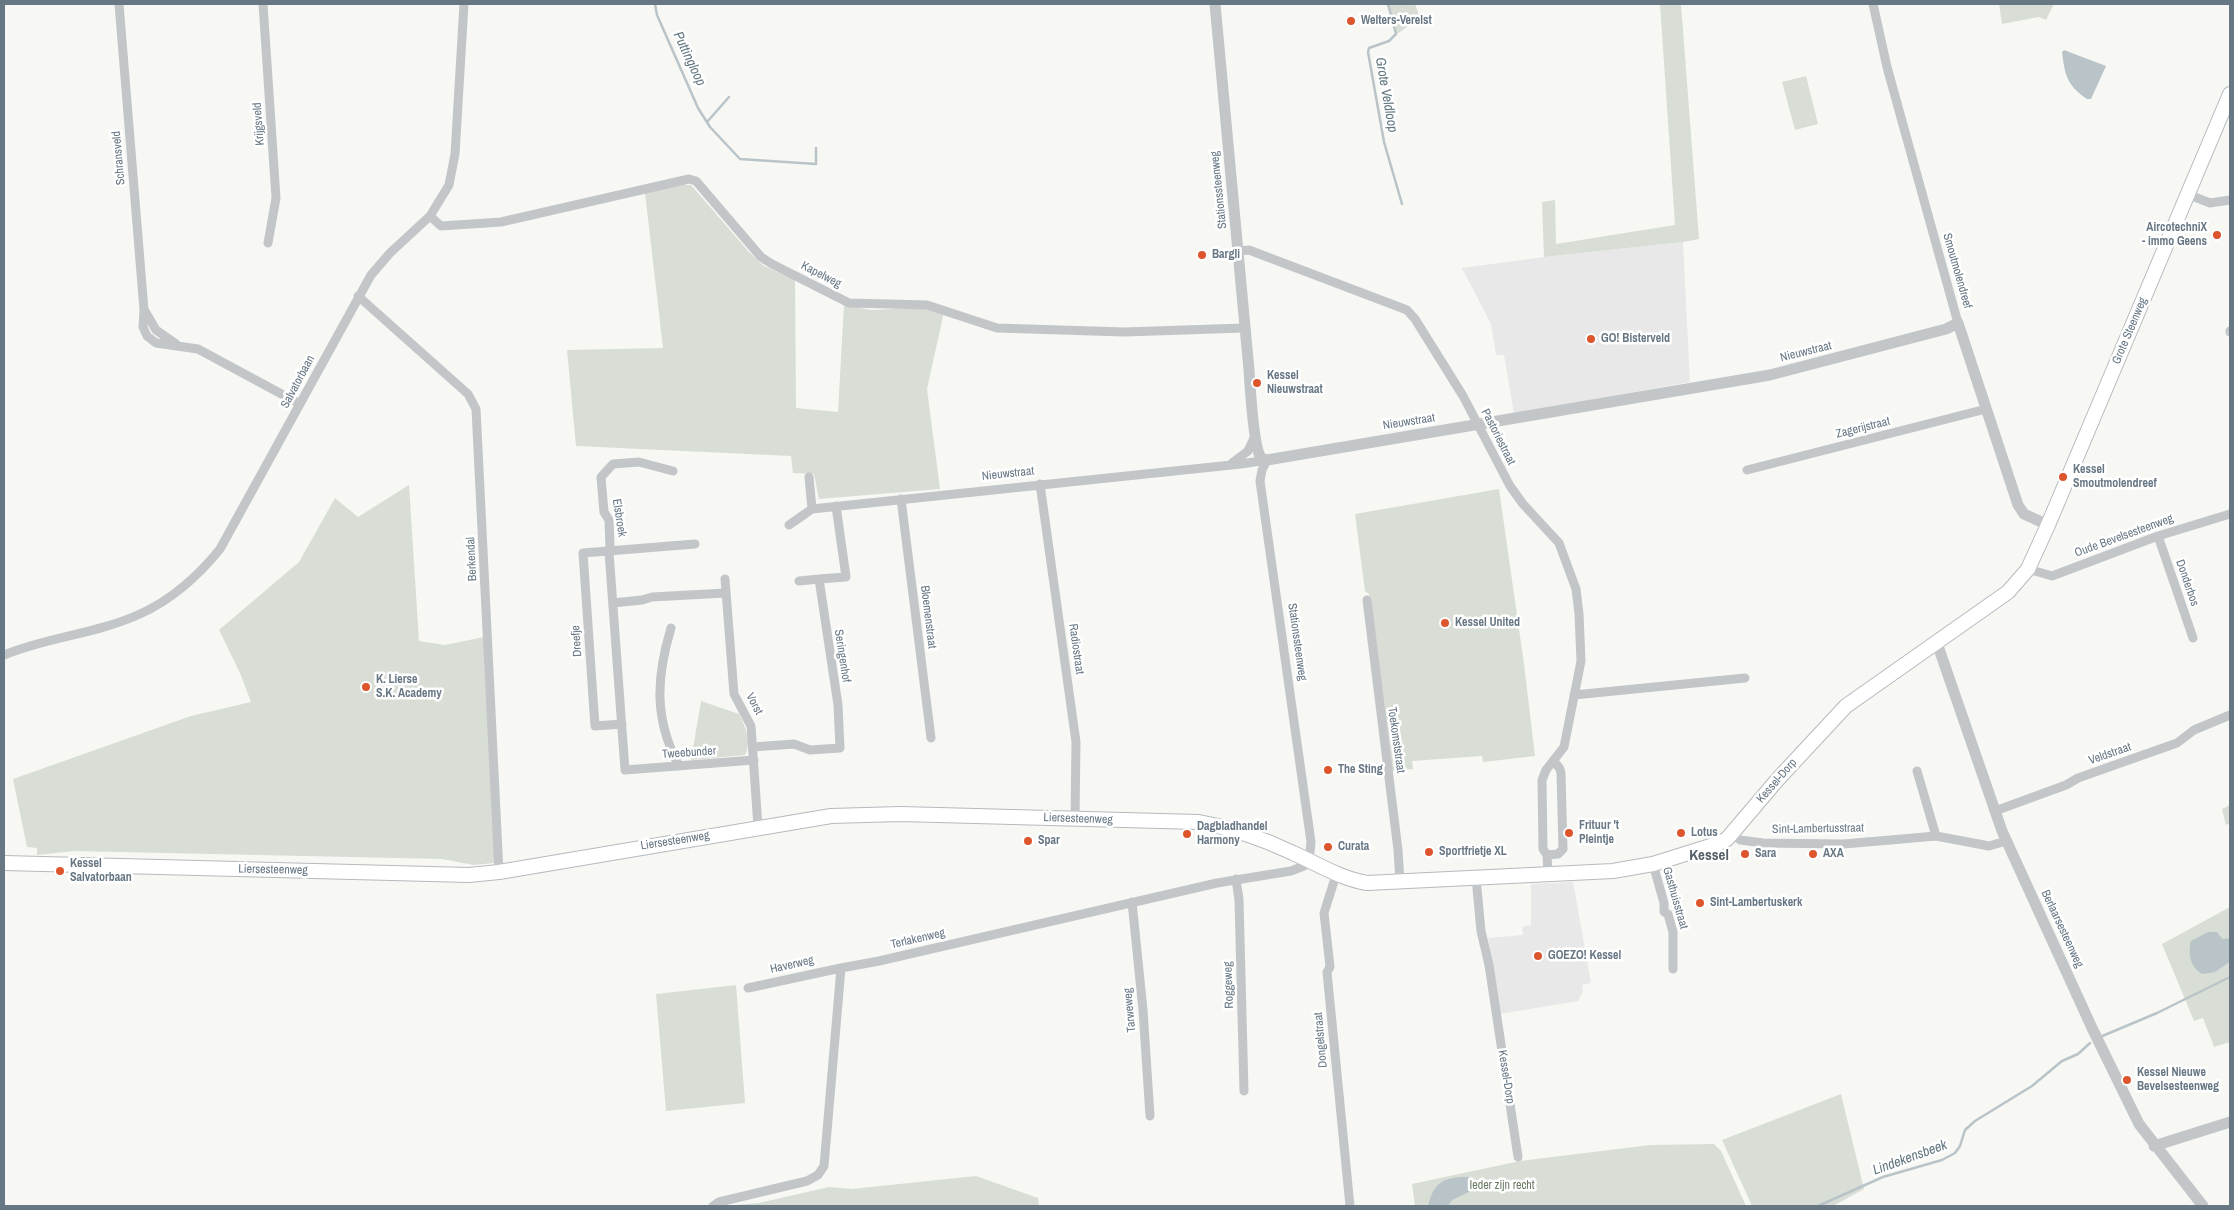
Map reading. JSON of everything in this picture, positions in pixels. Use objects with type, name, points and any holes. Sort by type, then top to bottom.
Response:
[{"type":"main road","name":"Grote Steenweg","points":[[2028,568],[2048,525],[2230,94]]},
{"type":"main road","name":"Kessel-Dorp","points":[[1336,875],[1367,883],[1613,871],[1653,864],[1717,844],[1732,834],[1778,779],[1846,706],[1866,690],[1937,643],[2008,592],[2028,568]]},
{"type":"main road","name":"Liersesteenweg","points":[[4,863],[469,875],[499,872],[796,820],[862,814],[1198,822],[1220,826],[1253,836],[1308,860],[1336,875]]},
{"type":"street","name":"Schransveld","points":[[119,4],[144,310],[143,327],[147,336],[156,343],[198,349],[300,404]]},
{"type":"street","name":"Krijgsveld","points":[[263,4],[276,198],[268,243]]},
{"type":"street","name":"Salvatorbaan","points":[[4,655],[141,614],[189,582],[220,549],[371,275],[390,253],[430,216],[449,185],[455,154],[464,4]]},
{"type":"street","name":"Stationssteenweg","points":[[1215,4],[1256,434],[1260,456],[1267,460],[1262,470],[1260,481],[1311,842],[1308,860]]},
{"type":"street","name":"Smoutmolendreef","points":[[1873,4],[1887,67],[1958,324],[2018,505],[2024,514],[2048,525]]},
{"type":"street","name":"Kapelweg","points":[[430,216],[441,226],[502,222],[689,178],[696,181],[761,257],[849,303],[927,305],[945,309],[985,325],[1010,329],[1124,332],[1245,328]]},
{"type":"street","points":[[2187,194],[2210,203],[2230,200]]},
{"type":"street","name":"Pastoriestraat","points":[[1239,251],[1249,250],[1407,310],[1436,352],[1478,424],[1510,486],[1523,504],[1557,540],[1568,564],[1576,589],[1581,661],[1564,747],[1554,761]]},
{"type":"street","name":"Berkendal","points":[[358,296],[468,394],[476,409],[499,872]]},
{"type":"street","name":"Nieuwstraat","points":[[836,506],[1267,460],[1770,375],[1946,329],[1958,324]]},
{"type":"street","name":"Zagerijstraat","points":[[1747,470],[1986,409]]},
{"type":"street","points":[[1228,464],[1248,451],[1256,434]]},
{"type":"street","name":"Elsbroek","points":[[609,552],[608,520],[604,512],[601,477],[612,464],[639,462],[674,471]]},
{"type":"street","points":[[808,477],[812,508]]},
{"type":"street","name":"Radiostraat","points":[[1040,484],[1076,742],[1075,819]]},
{"type":"street","name":"Bloemenstraat","points":[[900,499],[931,738]]},
{"type":"street","points":[[788,525],[812,508],[836,506],[846,577],[799,581]]},
{"type":"street","name":"Oude Bevelsesteenweg","points":[[2028,568],[2035,572],[2052,576],[2158,536],[2230,514]]},
{"type":"street","name":"Donderbos","points":[[2158,536],[2193,638]]},
{"type":"street","name":"Dreefje","points":[[622,724],[595,726],[583,553],[694,544]]},
{"type":"street","points":[[609,552],[622,724]]},
{"type":"street","name":"Vorst","points":[[725,579],[734,694],[751,726],[758,827]]},
{"type":"street","name":"Seringenhof","points":[[753,747],[794,744],[810,750],[840,748],[838,705],[819,579]]},
{"type":"street","points":[[612,603],[652,597],[726,593]]},
{"type":"street","name":"Toekomststraat","points":[[1367,600],[1398,850],[1400,882]]},
{"type":"street","points":[[671,628],[664,654],[659,699],[668,746],[679,766]]},
{"type":"street","name":"Berlaarsesteenweg","points":[[1937,643],[2006,840],[2096,1037],[2139,1124],[2154,1146],[2202,1206]]},
{"type":"street","points":[[1574,696],[1745,678]]},
{"type":"street","name":"Veldstraat","points":[[1995,811],[2066,785],[2078,778],[2172,745],[2206,723],[2230,715]]},
{"type":"street","name":"Tweebunder","points":[[622,724],[625,770],[754,760]]},
{"type":"street","points":[[1548,855],[1558,854],[1563,849],[1561,774],[1554,761],[1546,770],[1542,780],[1543,850],[1548,855],[1548,875]]},
{"type":"street","points":[[1917,771],[1936,836]]},
{"type":"street","name":"Sint-Lambertusstraat","points":[[1732,834],[1740,840],[1763,843],[1838,844],[1936,836],[1989,846],[2006,840]]},
{"type":"street","name":"Terlakenweg","points":[[842,968],[1236,879],[1298,870],[1308,860]]},
{"type":"street","name":"Gasthuisstraat","points":[[1653,864],[1664,903],[1664,912],[1668,914],[1673,932],[1673,969]]},
{"type":"street","name":"Dongelstraat","points":[[1336,875],[1324,913],[1330,967],[1327,972],[1350,1206]]},
{"type":"street","name":"Kessel-Dorp","points":[[1476,878],[1481,932],[1489,965],[1518,1157]]},
{"type":"street","name":"Roggeweg","points":[[1236,879],[1239,909],[1244,1091]]},
{"type":"street","name":"Tarweweg","points":[[1132,902],[1143,1010],[1150,1116]]},
{"type":"street","points":[[713,1206],[719,1202],[807,1181],[818,1175],[824,1166],[842,968]]},
{"type":"street","name":"Haverweg","points":[[748,988],[842,968]]},
{"type":"street","points":[[2154,1146],[2230,1122]]},
{"type":"shaded area","points":[[2064,50],[2106,66],[2091,99],[2087,99],[2080,94],[2068,79],[2063,60],[2062,52]]},
{"type":"shaded area","name":"GO! Bisterveld","points":[[1683,242],[1690,382],[1514,414],[1504,355],[1496,355],[1491,324],[1462,268]]},
{"type":"shaded area","name":"GOEZO! Kessel","points":[[1573,882],[1591,983],[1582,985],[1583,991],[1578,1001],[1499,1014],[1488,938],[1523,935],[1522,927],[1531,925],[1531,884]]},
{"type":"shaded area","points":[[2208,932],[2217,932],[2223,939],[2230,938],[2230,962],[2215,972],[2202,974],[2192,964],[2190,946],[2191,941]]},
{"type":"shaded area","points":[[1469,1177],[1471,1191],[1452,1200],[1448,1206],[1428,1206],[1433,1191],[1441,1183],[1452,1178]]},
{"type":"green space","points":[[1387,4],[1415,4],[1420,18],[1397,34]]},
{"type":"green space","points":[[1660,4],[1681,4],[1699,239],[1544,257],[1542,202],[1555,200],[1556,244],[1675,225]]},
{"type":"green space","points":[[1999,4],[2054,4],[2046,20],[2039,17],[2002,24]]},
{"type":"green space","points":[[1806,76],[1818,124],[1795,130],[1782,82]]},
{"type":"green space","points":[[681,185],[691,185],[749,252],[764,266],[795,280],[796,408],[838,412],[844,304],[870,310],[917,308],[944,312],[927,389],[940,489],[819,499],[814,474],[793,473],[791,456],[576,446],[567,350],[663,348],[645,193]]},
{"type":"green space","name":"K. Lierse S.K. Academy","points":[[409,485],[419,641],[445,645],[484,637],[496,857],[494,863],[474,865],[442,859],[74,851],[37,855],[37,848],[27,847],[13,779],[191,716],[251,702],[240,673],[219,630],[299,562],[335,498],[358,517]]},
{"type":"green space","name":"Kessel United","points":[[1499,489],[1535,756],[1483,762],[1482,756],[1412,761],[1413,769],[1390,771],[1369,594],[1365,591],[1355,514]]},
{"type":"green space","points":[[701,701],[739,714],[748,740],[745,755],[691,760]]},
{"type":"green space","points":[[2230,805],[2230,823],[2226,825],[2222,809]]},
{"type":"green space","points":[[2230,907],[2230,938],[2223,939],[2219,934],[2191,949],[2199,972],[2215,972],[2230,962],[2230,1042],[2214,1047],[2203,1018],[2194,1021],[2162,944]]},
{"type":"green space","points":[[736,985],[745,1103],[666,1111],[656,994]]},
{"type":"green space","points":[[1841,1094],[1864,1189],[1833,1206],[1752,1206],[1722,1140]]},
{"type":"green space","name":"Ieder zijn recht","points":[[1714,1144],[1721,1151],[1746,1206],[1415,1206],[1412,1184],[1520,1161],[1650,1145]]},
{"type":"green space","points":[[976,1176],[1038,1198],[1039,1206],[723,1206],[759,1203],[829,1187],[852,1189]]},
{"type":"waterway","name":"Puttingloop","points":[[655,4],[657,15],[698,108],[710,127],[740,159],[816,164],[816,148]]},
{"type":"waterway","name":"Grote Veldloop","points":[[1388,4],[1396,34],[1389,41],[1369,48],[1368,52],[1384,142],[1402,204]]},
{"type":"waterway","points":[[707,122],[729,97]]},
{"type":"waterway","name":"Lindekensbeek","points":[[2100,1037],[2157,1013],[2230,977]]},
{"type":"waterway","name":"Lindekensbeek","points":[[1818,1206],[1883,1177],[1942,1160],[1955,1153],[1960,1146],[1965,1130],[1975,1121],[2032,1086],[2062,1061],[2078,1054],[2090,1043]]},
{"type":"place","name":"Welters-Verelst","points":[[1351,21]]},
{"type":"place","name":"AircotechniX - immo Geens","points":[[2217,235]]},
{"type":"place","name":"Bargli","points":[[1202,255]]},
{"type":"place","name":"GO! Bisterveld","points":[[1591,339]]},
{"type":"place","name":"Kessel Nieuwstraat","points":[[1257,383]]},
{"type":"place","name":"Kessel Smoutmolendreef","points":[[2063,477]]},
{"type":"place","name":"Kessel United","points":[[1445,623]]},
{"type":"place","name":"K. Lierse S.K. Academy","points":[[366,687]]},
{"type":"place","name":"The Sting","points":[[1328,770]]},
{"type":"place","name":"Frituur 't Pleintje","points":[[1569,833]]},
{"type":"place","name":"Lotus","points":[[1681,833]]},
{"type":"place","name":"Dagbladhandel Harmony","points":[[1187,834]]},
{"type":"place","name":"Spar","points":[[1028,841]]},
{"type":"place","name":"Curata","points":[[1328,847]]},
{"type":"place","name":"Sportfrietje XL","points":[[1429,852]]},
{"type":"place","name":"Sara","points":[[1745,854]]},
{"type":"place","name":"AXA","points":[[1813,854]]},
{"type":"place","name":"Kessel Salvatorbaan","points":[[60,871]]},
{"type":"place","name":"Sint-Lambertuskerk","points":[[1700,903]]},
{"type":"place","name":"GOEZO! Kessel","points":[[1538,956]]},
{"type":"place","name":"Kessel Nieuwe Bevelsesteenweg","points":[[2127,1080]]},
{"type":"district","name":"Kessel","points":[[1709,856]]}]
